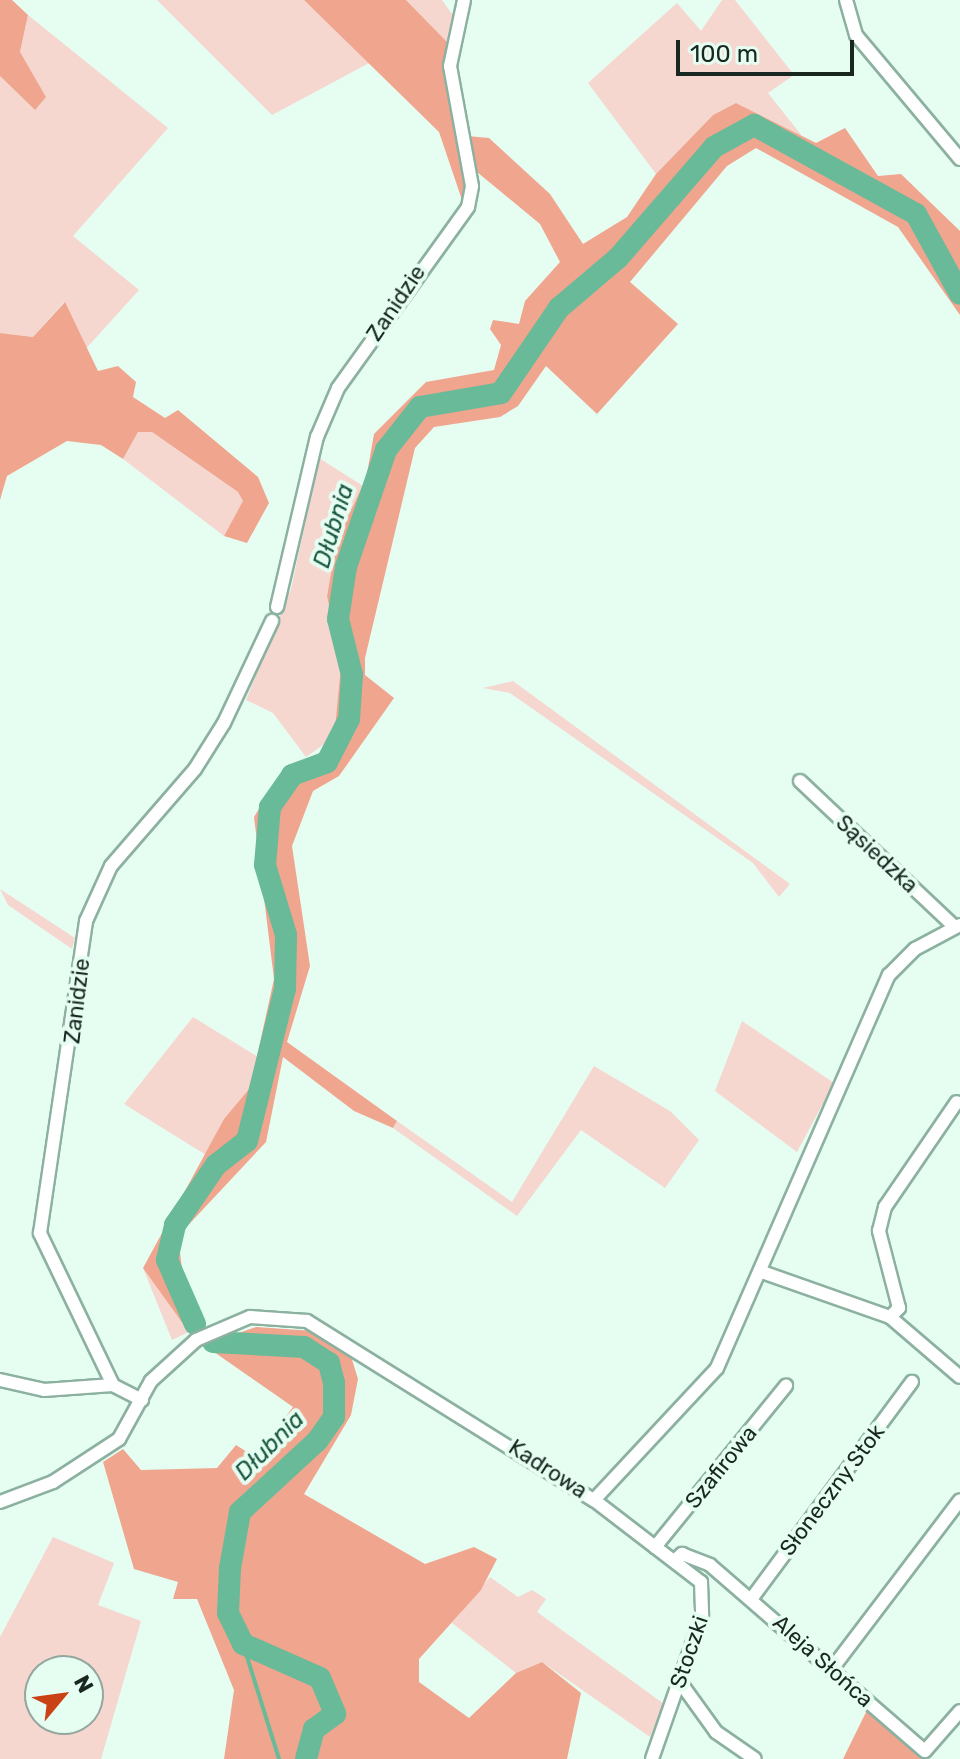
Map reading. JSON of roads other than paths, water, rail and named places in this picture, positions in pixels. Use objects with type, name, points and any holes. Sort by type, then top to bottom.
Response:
[{"type":"street","name":"Zanidzie","points":[[277,607],[317,437],[338,388],[468,207],[472,186],[450,66],[464,0]]},
{"type":"street","points":[[846,0],[856,35],[960,159]]},
{"type":"street","name":"Zanidzie","points":[[113,1385],[40,1233],[86,921],[111,866],[195,769],[224,723],[272,621]]},
{"type":"street","name":"Sąsiedzka","points":[[800,781],[957,926]]},
{"type":"street","name":"Kadrowa","points":[[0,1502],[94,1459],[119,1439],[168,1360],[231,1323],[307,1321],[594,1500],[717,1368],[762,1272],[889,975],[957,926]]},
{"type":"street","points":[[890,1317],[899,1308],[879,1231],[885,1207],[957,1102]]},
{"type":"street","points":[[762,1272],[890,1317],[960,1377]]},
{"type":"street","points":[[0,1380],[44,1390],[113,1385],[142,1400]]},
{"type":"street","name":"Słoneczny Stok","points":[[752,1598],[912,1382]]},
{"type":"street","name":"Szafirowa","points":[[655,1547],[786,1386]]},
{"type":"street","name":"Stoczki","points":[[594,1500],[701,1582],[706,1600],[652,1759]]},
{"type":"street","points":[[831,1670],[960,1500]]},
{"type":"street","name":"Aleja Słońca","points":[[674,1561],[693,1556],[752,1598],[925,1751],[960,1711]]},
{"type":"street","points":[[680,1682],[716,1732],[755,1759]]},
{"type":"waterway","name":"Dłubnia","points":[[195,1324],[167,1260],[175,1225],[216,1165],[247,1141],[285,989],[286,935],[265,865],[270,807],[292,775],[327,762],[349,719],[352,675],[338,619],[346,567],[386,450],[420,407],[501,393],[559,308],[618,258],[714,147],[754,125],[916,214],[960,294]]},
{"type":"waterway","name":"Dłubnia","points":[[213,1342],[304,1347],[329,1363],[334,1383],[334,1417],[317,1441],[240,1512],[230,1568],[228,1613],[243,1644],[320,1678],[335,1714],[314,1729],[306,1759]]},
{"type":"waterway","points":[[243,1644],[279,1759]]}]
